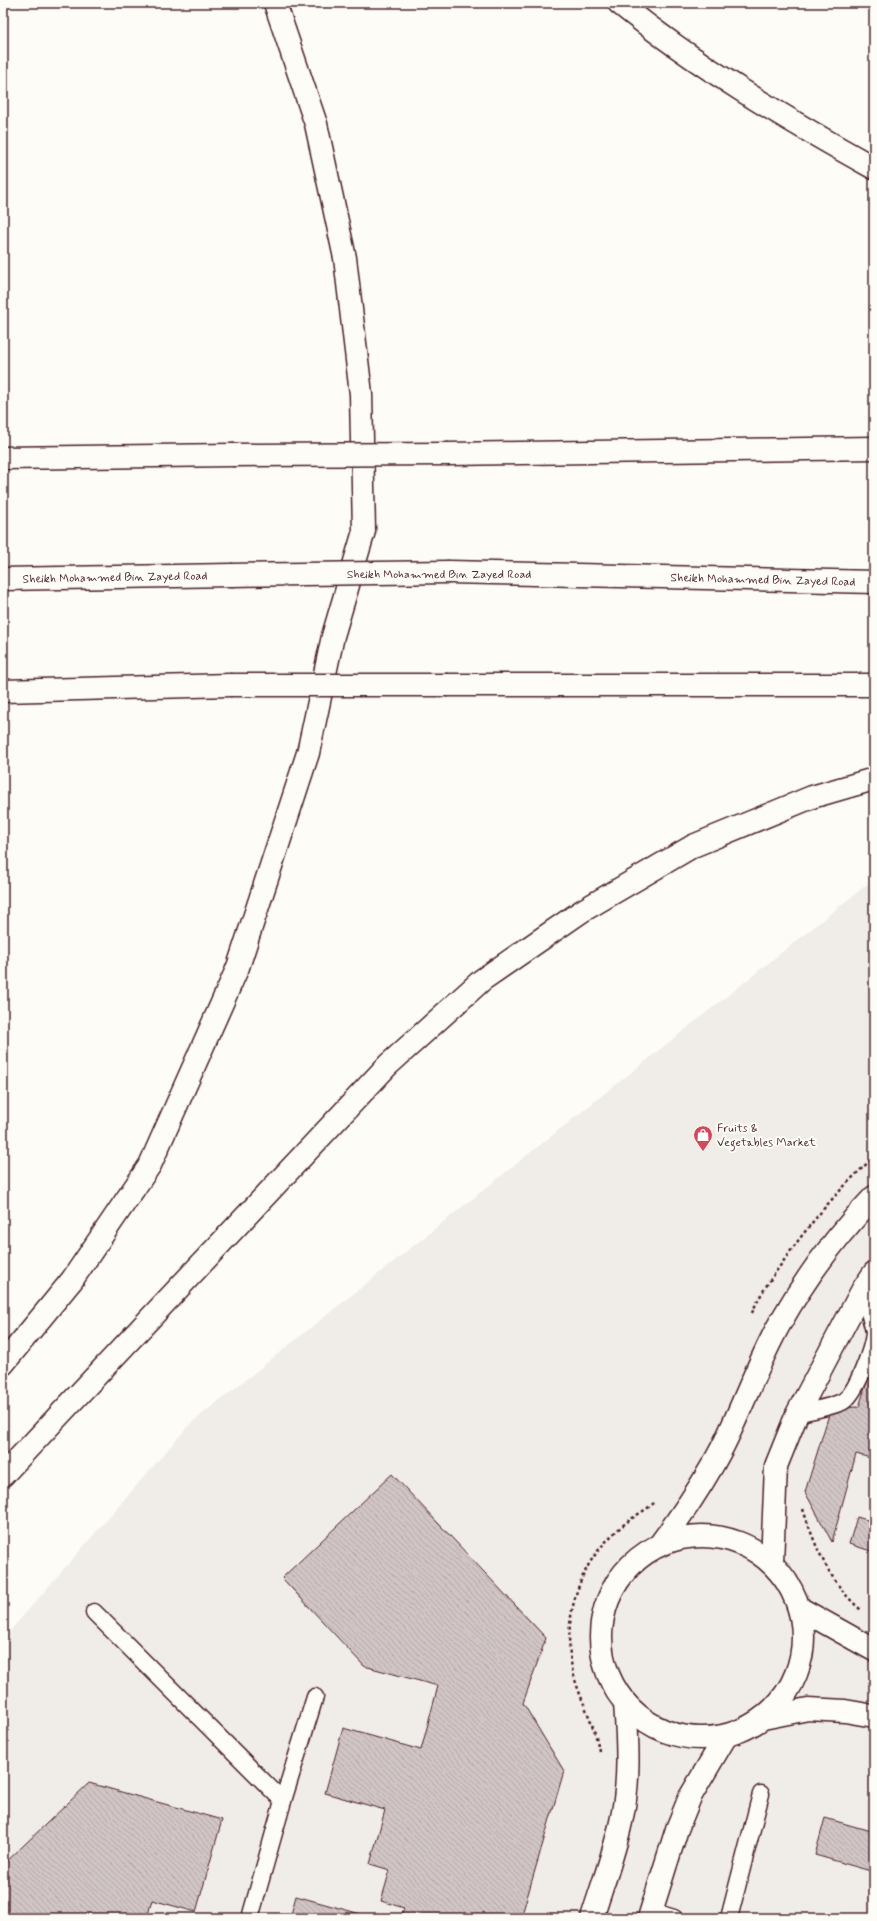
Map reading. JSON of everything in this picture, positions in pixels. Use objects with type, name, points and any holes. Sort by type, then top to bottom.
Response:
[{"type":"main road","points":[[3,1364],[72,1280],[150,1165],[238,967],[308,753],[333,636],[364,531],[361,394],[345,258],[316,124],[275,3]]},
{"type":"main road","points":[[619,3],[653,31],[726,80],[801,127],[874,168]]},
{"type":"main road","points":[[3,458],[874,448]]},
{"type":"main road","name":"Sheikh Mohammed Bin Zayed Road","points":[[3,579],[449,572],[874,582]]},
{"type":"main road","points":[[3,691],[230,685],[874,685]]},
{"type":"main road","points":[[3,1475],[388,1066],[482,980],[582,911],[693,846],[812,797],[874,779]]},
{"type":"main road","points":[[661,1543],[685,1511],[723,1446],[779,1324],[813,1269],[853,1219],[874,1197]]},
{"type":"main road","points":[[772,1562],[776,1466],[797,1414],[868,1281]]},
{"type":"main road","points":[[763,1718],[785,1696],[799,1669],[804,1638],[800,1608],[788,1583],[772,1562],[747,1546],[719,1536],[690,1535],[661,1543],[638,1557],[620,1577],[607,1601],[601,1627],[602,1654],[610,1680],[625,1703],[646,1722],[670,1734],[698,1739],[726,1736],[763,1718],[808,1709],[845,1711],[874,1716]]},
{"type":"main road","points":[[800,1608],[874,1650]]},
{"type":"main road","points":[[592,1918],[621,1821],[626,1783],[628,1744],[625,1703]]},
{"type":"main road","points":[[650,1914],[677,1829],[690,1797],[726,1736]]},
{"type":"lane","points":[[797,1414],[836,1404],[848,1397],[872,1348],[874,1332],[868,1281]]},
{"type":"lane","points":[[94,1612],[283,1801]]},
{"type":"lane","points":[[250,1918],[283,1801],[315,1697]]},
{"type":"lane","points":[[729,1918],[761,1794]]},
{"type":"lane","points":[[650,1914],[674,1918]]},
{"type":"path","points":[[802,1507],[825,1566],[848,1598],[864,1612]]},
{"type":"shaded area","name":"Fruits & Vegetables Market","points":[[874,879],[874,1918],[3,1918],[3,1639],[190,1424]]},
{"type":"building","points":[[874,1359],[874,1459],[856,1454],[832,1542],[805,1492],[831,1408],[859,1407]]},
{"type":"building","points":[[392,1474],[546,1638],[523,1703],[564,1771],[521,1918],[401,1918],[404,1908],[381,1901],[390,1870],[370,1864],[385,1810],[325,1793],[343,1728],[421,1750],[438,1686],[364,1666],[282,1578]]},
{"type":"building","points":[[857,1517],[874,1522],[874,1552],[849,1544]]},
{"type":"building","points":[[89,1783],[222,1820],[196,1912],[152,1900],[147,1918],[3,1918],[3,1865]]},
{"type":"building","points":[[825,1818],[874,1832],[874,1872],[815,1855]]},
{"type":"building","points":[[296,1896],[375,1918],[290,1918]]},
{"type":"place","name":"Fruits & Vegetables Market","points":[[703,1152]]}]
